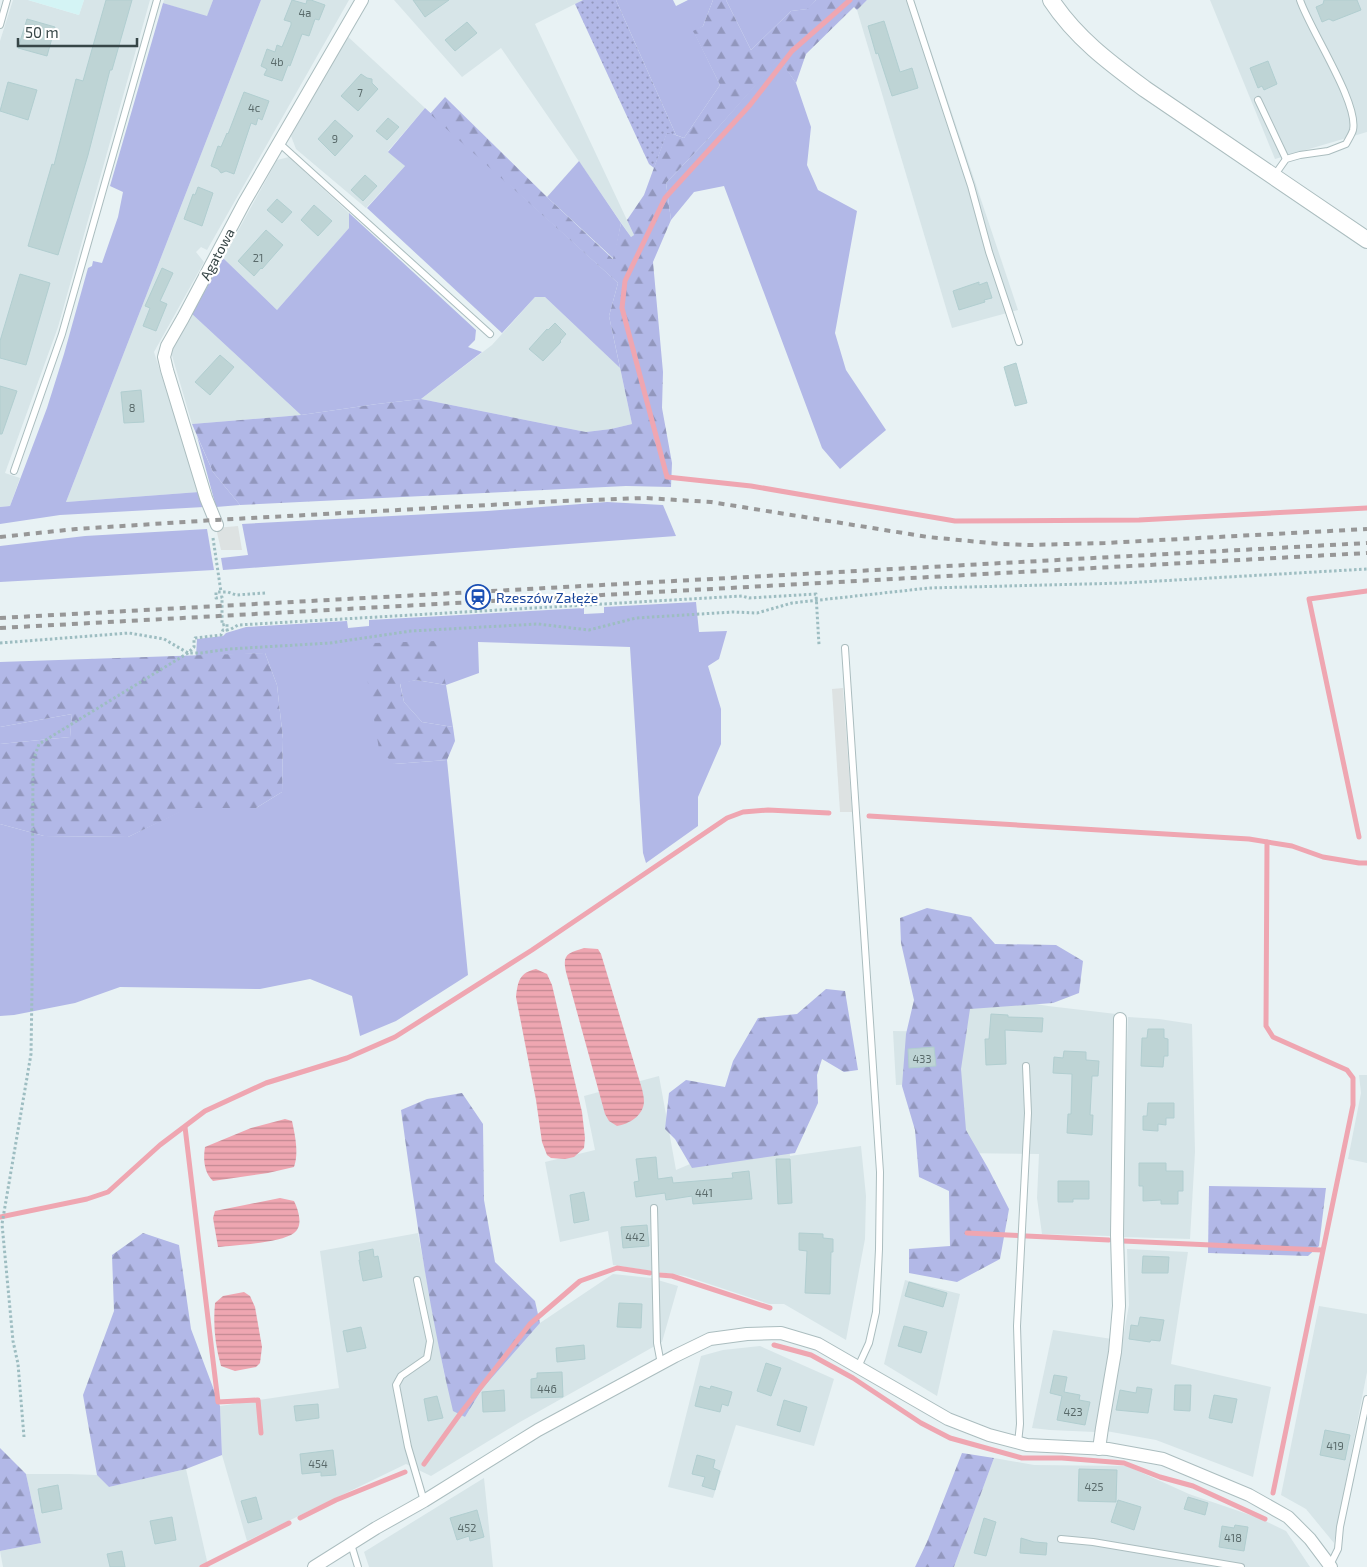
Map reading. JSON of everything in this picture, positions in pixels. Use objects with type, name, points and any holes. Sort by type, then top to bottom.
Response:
[{"type":"street","name":"Agatowa","points":[[217,524],[206,498],[164,357],[166,346],[183,318],[244,203],[362,0]]},
{"type":"street","points":[[1051,0],[1076,33],[1145,89],[1367,240]]},
{"type":"street","points":[[1099,1449],[1115,1352],[1119,1306],[1117,1235],[1120,1019]]},
{"type":"street","points":[[314,1567],[538,1430],[710,1339],[747,1334],[781,1333],[818,1344],[948,1418],[989,1436],[1027,1445],[1099,1449],[1163,1459],[1250,1495],[1288,1517],[1310,1539],[1329,1566]]},
{"type":"lane","points":[[0,24],[7,0]]},
{"type":"lane","points":[[14,471],[62,334],[157,0]]},
{"type":"lane","points":[[910,0],[971,186],[989,252],[1019,342]]},
{"type":"lane","points":[[1274,177],[1286,159],[1328,151],[1346,144],[1353,130],[1352,115],[1346,96],[1300,0]]},
{"type":"lane","points":[[1258,100],[1286,159]]},
{"type":"lane","points":[[279,143],[490,334]]},
{"type":"lane","points":[[845,648],[880,1172],[876,1312],[870,1343],[858,1368]]},
{"type":"lane","points":[[1018,1443],[1020,1424],[1017,1326],[1028,1113],[1026,1066]]},
{"type":"lane","points":[[654,1208],[657,1343],[661,1364]]},
{"type":"lane","points":[[417,1280],[430,1341],[427,1358],[401,1376],[396,1385],[408,1447],[424,1501]]},
{"type":"lane","points":[[1329,1566],[1338,1549],[1340,1527],[1367,1399]]},
{"type":"lane","points":[[1061,1539],[1093,1542],[1241,1567]]},
{"type":"lane","points":[[351,1544],[358,1567]]},
{"type":"path","points":[[217,524],[212,528],[221,592]]},
{"type":"path","points":[[0,643],[130,633],[164,639],[188,653],[201,653],[229,649],[330,643],[411,632],[538,624],[589,630],[636,618],[732,612],[757,614],[792,604],[816,600],[929,588],[1124,583],[1367,569]]},
{"type":"path","points":[[227,630],[227,624],[222,625],[222,597],[216,598],[216,592],[228,592],[236,595],[265,594]]},
{"type":"path","points":[[24,1437],[18,1364],[13,1341],[2,1224],[31,1054],[33,761],[39,744],[188,653],[194,647],[195,638],[221,635],[223,630],[230,630],[238,625],[742,596],[749,598],[816,594],[820,645]]},
{"type":"shaded area","points":[[13,0],[28,0],[79,15],[84,0],[150,0],[58,327],[5,473],[20,478],[10,506],[0,507],[0,41]]},
{"type":"shaded area","points":[[28,0],[84,0],[79,15]]},
{"type":"shaded area","points":[[164,0],[213,0],[207,17],[163,3]]},
{"type":"shaded area","points":[[261,0],[349,0],[207,250],[201,247],[196,252],[204,262],[154,352],[199,492],[66,502]]},
{"type":"shaded area","points":[[394,0],[583,0],[535,24],[634,235],[631,237],[501,48],[462,77]]},
{"type":"shaded area","points":[[867,0],[914,0],[1018,310],[952,328],[857,10]]},
{"type":"shaded area","points":[[1210,0],[1367,0],[1367,132],[1275,159]]},
{"type":"shaded area","points":[[346,35],[425,108],[388,151],[405,166],[366,208],[296,149],[291,136]]},
{"type":"shaded area","points":[[289,157],[349,213],[349,228],[277,310],[223,258],[277,160]]},
{"type":"shaded area","points":[[535,297],[545,297],[620,368],[632,424],[586,432],[421,399],[492,345]]},
{"type":"shaded area","points":[[192,314],[301,415],[192,424],[171,352]]},
{"type":"shaded area","points":[[238,526],[242,550],[221,550],[216,528]]},
{"type":"shaded area","points":[[843,688],[852,812],[840,812],[832,689]]},
{"type":"shaded area","points":[[584,948],[598,949],[601,954],[643,1094],[643,1107],[638,1115],[631,1121],[617,1126],[609,1121],[605,1114],[566,972],[565,961],[568,955]]},
{"type":"shaded area","points":[[536,969],[547,974],[552,985],[582,1112],[585,1138],[584,1148],[574,1157],[565,1159],[551,1158],[547,1155],[542,1142],[536,1100],[516,997],[520,978]]},
{"type":"shaded area","points":[[950,990],[1048,1006],[1116,1014],[1110,1236],[1042,1234],[1037,1198],[1039,1154],[954,1153],[952,1083],[896,1085],[893,1031],[950,1032]]},
{"type":"shaded area","points":[[1128,1017],[1192,1024],[1195,1152],[1190,1239],[1123,1237],[1123,1152]]},
{"type":"shaded area","points":[[1359,1075],[1367,1075],[1367,1163],[1348,1159],[1361,1093]]},
{"type":"shaded area","points":[[659,1076],[676,1170],[786,1123],[790,1156],[861,1146],[866,1196],[865,1239],[846,1340],[784,1304],[769,1304],[685,1276],[613,1265],[608,1231],[560,1242],[545,1162],[595,1150],[584,1096]]},
{"type":"shaded area","points":[[285,1119],[292,1121],[296,1150],[294,1167],[213,1181],[210,1178],[205,1166],[205,1147],[251,1128]]},
{"type":"shaded area","points":[[280,1198],[294,1201],[296,1204],[299,1226],[294,1233],[269,1241],[218,1247],[213,1218],[215,1211]]},
{"type":"shaded area","points":[[418,1233],[445,1378],[465,1417],[482,1389],[540,1323],[613,1274],[651,1278],[678,1286],[662,1342],[520,1422],[431,1476],[406,1464],[247,1541],[222,1455],[220,1406],[339,1388],[320,1251]]},
{"type":"shaded area","points":[[1127,1249],[1188,1252],[1171,1364],[1271,1387],[1253,1477],[1156,1440],[1106,1431],[1129,1305]]},
{"type":"shaded area","points":[[905,1280],[960,1294],[937,1396],[884,1364]]},
{"type":"shaded area","points":[[244,1292],[250,1296],[255,1307],[262,1347],[260,1363],[256,1367],[235,1371],[221,1366],[215,1335],[215,1303],[223,1296]]},
{"type":"shaded area","points":[[1319,1306],[1367,1314],[1367,1372],[1334,1543],[1306,1509],[1281,1495]]},
{"type":"shaded area","points":[[1053,1330],[1112,1339],[1095,1432],[1032,1428]]},
{"type":"shaded area","points":[[760,1346],[834,1379],[814,1446],[736,1425],[713,1498],[668,1487],[701,1356],[723,1350]]},
{"type":"shaded area","points":[[994,1458],[1034,1465],[1127,1466],[1189,1494],[1259,1518],[1286,1531],[1310,1567],[954,1567]]},
{"type":"shaded area","points":[[186,1469],[210,1567],[3,1567],[0,1551],[41,1543],[26,1474],[97,1475],[109,1487]]},
{"type":"shaded area","points":[[484,1478],[493,1567],[369,1567],[364,1552]]},
{"type":"green space","points":[[213,0],[261,0],[66,502],[199,492],[204,507],[60,515],[0,524],[0,507],[10,506],[47,408],[88,268],[92,266],[93,261],[102,263],[118,217],[123,192],[110,186],[163,3],[207,16]]},
{"type":"green space","points":[[583,0],[616,0],[676,135],[667,133],[654,168],[649,164],[575,4]]},
{"type":"green space","points":[[616,0],[673,0],[676,6],[688,0],[713,0],[703,26],[694,32],[720,85],[684,138],[676,135]]},
{"type":"green space","points":[[713,0],[726,0],[751,50],[791,11],[807,9],[816,0],[867,0],[857,10],[854,7],[806,54],[796,83],[779,59],[666,183],[671,220],[653,262],[663,372],[662,408],[672,463],[671,487],[626,486],[240,505],[213,472],[192,424],[301,415],[421,399],[586,432],[632,424],[609,316],[618,283],[430,114],[445,97],[613,259],[621,223],[631,237],[634,235],[627,220],[644,195],[667,132],[684,138],[720,85],[693,31],[703,26]]},
{"type":"green space","points":[[726,0],[816,0],[808,9],[791,11],[751,50]]},
{"type":"green space","points":[[779,58],[796,83],[811,127],[807,165],[818,190],[857,211],[835,333],[846,370],[886,430],[840,469],[822,448],[724,186],[694,192],[671,220],[666,183],[708,139]]},
{"type":"green space","points":[[425,108],[618,283],[609,316],[620,368],[545,297],[535,297],[502,333],[367,208],[405,166],[388,152]]},
{"type":"green space","points":[[579,161],[621,223],[614,259],[547,197]]},
{"type":"green space","points":[[349,213],[476,330],[475,340],[468,347],[482,352],[421,399],[301,415],[192,314],[223,258],[277,310],[349,228]]},
{"type":"green space","points":[[197,436],[213,472],[240,505],[216,507]]},
{"type":"green space","points":[[607,502],[663,505],[676,536],[223,570],[221,558],[248,555],[242,524],[487,511]]},
{"type":"green space","points":[[207,529],[214,570],[0,582],[0,546],[85,536]]},
{"type":"green space","points":[[696,602],[699,632],[727,631],[719,659],[708,666],[721,709],[721,744],[698,797],[698,826],[646,863],[643,853],[630,647],[478,642],[479,673],[446,685],[373,643],[394,764],[447,760],[468,975],[396,1021],[360,1036],[352,996],[310,979],[260,989],[120,987],[75,1003],[0,1016],[0,824],[44,836],[128,837],[189,807],[256,808],[282,792],[283,739],[277,685],[265,653],[196,656],[197,639],[223,636],[226,633],[246,627],[347,621],[348,628],[369,626],[369,620],[584,608],[584,614],[604,613],[604,607]]},
{"type":"green space","points":[[437,641],[446,685],[416,680],[400,684],[404,702],[422,722],[453,727],[455,741],[447,760],[394,764],[379,749],[367,678],[373,643]]},
{"type":"green space","points":[[265,653],[277,685],[283,739],[282,792],[256,808],[189,808],[128,837],[44,836],[0,824],[0,744],[70,737],[72,714],[0,727],[0,662]]},
{"type":"green space","points":[[416,680],[446,685],[453,727],[422,722],[404,702],[400,683]]},
{"type":"green space","points":[[72,714],[70,737],[0,744],[0,727]]},
{"type":"green space","points":[[927,908],[971,917],[995,944],[1056,945],[1083,961],[1079,993],[1053,1003],[970,1009],[961,1069],[966,1130],[1009,1209],[1000,1259],[957,1282],[909,1273],[909,1249],[950,1246],[949,1191],[919,1177],[915,1130],[902,1086],[906,1034],[914,1000],[901,943],[900,918]]},
{"type":"green space","points":[[826,989],[845,991],[858,1070],[844,1072],[822,1059],[817,1075],[818,1103],[795,1153],[692,1168],[675,1139],[665,1129],[669,1093],[686,1080],[725,1087],[733,1061],[758,1018],[797,1014]]},
{"type":"green space","points":[[462,1093],[483,1124],[484,1200],[495,1262],[535,1301],[540,1323],[482,1389],[465,1417],[453,1411],[444,1374],[423,1261],[401,1110],[427,1099]]},
{"type":"green space","points":[[1209,1186],[1326,1188],[1319,1246],[1308,1256],[1208,1253]]},
{"type":"green space","points":[[143,1233],[179,1245],[191,1329],[220,1406],[222,1455],[186,1469],[109,1487],[97,1475],[83,1395],[114,1311],[112,1255]]},
{"type":"green space","points":[[0,1448],[26,1474],[41,1543],[0,1551]]},
{"type":"green space","points":[[962,1453],[994,1458],[954,1567],[915,1567],[927,1542]]},
{"type":"building","points":[[106,0],[132,0],[112,70],[110,70],[88,155],[58,255],[28,246],[52,164],[54,165],[76,79],[83,81]]},
{"type":"building","points":[[292,0],[306,4],[307,0],[311,0],[325,5],[319,20],[315,19],[309,36],[302,34],[282,81],[264,75],[267,69],[261,66],[267,49],[275,52],[277,45],[282,47],[291,25],[291,22],[284,20]]},
{"type":"building","points":[[413,0],[449,0],[425,17]]},
{"type":"building","points":[[1324,0],[1357,0],[1361,10],[1333,21],[1329,19],[1322,22],[1316,7],[1323,4]]},
{"type":"building","points":[[27,19],[55,27],[47,56],[18,48]]},
{"type":"building","points":[[884,21],[900,72],[912,68],[918,88],[892,96],[878,53],[876,54],[868,26]]},
{"type":"building","points":[[467,22],[477,33],[455,51],[445,40]]},
{"type":"building","points":[[1268,61],[1277,84],[1264,90],[1262,86],[1258,88],[1250,68]]},
{"type":"building","points":[[361,74],[372,79],[372,83],[378,89],[358,111],[341,96]]},
{"type":"building","points":[[8,82],[37,90],[28,120],[0,111]]},
{"type":"building","points":[[244,92],[269,101],[262,120],[258,118],[256,125],[251,123],[234,174],[226,171],[221,173],[218,169],[211,166],[218,146],[221,147],[228,134]]},
{"type":"building","points":[[388,118],[399,127],[387,140],[376,131]]},
{"type":"building","points":[[335,120],[353,136],[335,156],[318,139]]},
{"type":"building","points":[[365,175],[377,186],[363,201],[351,190]]},
{"type":"building","points":[[198,187],[213,193],[202,226],[184,219],[193,194],[195,195]]},
{"type":"building","points":[[277,199],[292,212],[282,223],[267,210]]},
{"type":"building","points":[[314,205],[332,221],[318,236],[301,220]]},
{"type":"building","points":[[266,230],[283,245],[254,276],[238,261]]},
{"type":"building","points":[[162,268],[173,273],[160,301],[167,304],[156,331],[143,326],[150,308],[145,306]]},
{"type":"building","points":[[20,274],[50,283],[26,365],[0,358],[0,341]]},
{"type":"building","points":[[979,282],[979,285],[987,282],[992,298],[959,310],[953,291]]},
{"type":"building","points":[[555,323],[566,334],[543,361],[529,349]]},
{"type":"building","points":[[220,355],[234,367],[210,395],[195,382]]},
{"type":"building","points":[[1016,363],[1027,403],[1015,406],[1004,367]]},
{"type":"building","points":[[0,386],[17,391],[2,434],[0,434]]},
{"type":"building","points":[[141,390],[144,422],[124,423],[121,392]]},
{"type":"building","points":[[991,1014],[1008,1015],[1008,1017],[1043,1018],[1042,1032],[1005,1030],[1006,1064],[986,1065],[985,1039],[989,1039]]},
{"type":"building","points":[[1148,1029],[1164,1029],[1164,1038],[1168,1039],[1168,1056],[1164,1056],[1163,1067],[1141,1066],[1142,1038],[1147,1038]]},
{"type":"building","points":[[934,1047],[936,1066],[909,1068],[908,1049]]},
{"type":"building","points":[[1064,1051],[1086,1052],[1086,1060],[1099,1061],[1098,1076],[1092,1076],[1090,1115],[1093,1115],[1092,1135],[1067,1133],[1068,1114],[1071,1114],[1072,1074],[1053,1073],[1054,1057],[1063,1058]]},
{"type":"building","points":[[1148,1103],[1174,1103],[1174,1118],[1166,1118],[1166,1125],[1158,1124],[1158,1131],[1143,1130],[1143,1116],[1147,1116]]},
{"type":"building","points":[[656,1157],[658,1179],[672,1177],[673,1183],[733,1178],[732,1173],[749,1171],[752,1199],[693,1204],[692,1196],[666,1200],[665,1193],[636,1197],[634,1182],[639,1181],[636,1159]]},
{"type":"building","points":[[776,1159],[790,1159],[792,1203],[778,1204]]},
{"type":"building","points":[[1139,1163],[1166,1163],[1166,1171],[1183,1171],[1183,1191],[1178,1191],[1178,1204],[1161,1204],[1161,1200],[1143,1201],[1143,1186],[1139,1186]]},
{"type":"building","points":[[1058,1181],[1089,1181],[1089,1199],[1073,1199],[1073,1202],[1058,1202]]},
{"type":"building","points":[[584,1192],[589,1220],[574,1223],[570,1195]]},
{"type":"building","points":[[647,1225],[649,1246],[623,1248],[621,1227]]},
{"type":"building","points":[[799,1233],[823,1234],[823,1238],[833,1239],[830,1294],[805,1293],[807,1251],[799,1250]]},
{"type":"building","points":[[373,1249],[374,1257],[378,1256],[382,1277],[363,1281],[359,1252]]},
{"type":"building","points":[[1143,1256],[1169,1257],[1168,1273],[1142,1273]]},
{"type":"building","points":[[909,1282],[947,1293],[943,1307],[905,1296]]},
{"type":"building","points":[[619,1303],[642,1304],[641,1328],[617,1327]]},
{"type":"building","points":[[1140,1317],[1164,1320],[1160,1341],[1151,1340],[1150,1342],[1129,1339],[1131,1325],[1138,1326]]},
{"type":"building","points":[[904,1326],[927,1332],[921,1353],[898,1346]]},
{"type":"building","points":[[361,1327],[366,1348],[347,1352],[343,1331]]},
{"type":"building","points":[[584,1345],[585,1359],[557,1362],[556,1348]]},
{"type":"building","points":[[766,1363],[781,1368],[771,1396],[757,1391]]},
{"type":"building","points":[[562,1372],[563,1397],[531,1398],[531,1379],[537,1378],[537,1373]]},
{"type":"building","points":[[1054,1375],[1067,1377],[1064,1392],[1080,1395],[1079,1400],[1090,1402],[1085,1425],[1057,1420],[1062,1396],[1050,1393]]},
{"type":"building","points":[[1175,1385],[1191,1385],[1190,1411],[1174,1410]]},
{"type":"building","points":[[700,1386],[710,1389],[711,1386],[732,1392],[728,1406],[722,1404],[720,1412],[695,1406]]},
{"type":"building","points":[[1137,1387],[1152,1389],[1148,1413],[1116,1410],[1120,1390],[1136,1393]]},
{"type":"building","points":[[504,1390],[505,1411],[483,1412],[482,1392]]},
{"type":"building","points":[[1214,1395],[1237,1399],[1232,1423],[1209,1418]]},
{"type":"building","points":[[437,1396],[443,1418],[428,1421],[424,1399]]},
{"type":"building","points":[[784,1400],[807,1407],[800,1432],[777,1425]]},
{"type":"building","points":[[318,1404],[319,1418],[296,1421],[294,1406]]},
{"type":"building","points":[[1325,1430],[1350,1435],[1345,1460],[1320,1455]]},
{"type":"building","points":[[333,1450],[336,1475],[321,1476],[321,1472],[302,1474],[300,1454]]},
{"type":"building","points":[[697,1455],[715,1460],[713,1468],[720,1471],[715,1490],[702,1486],[705,1477],[692,1474]]},
{"type":"building","points":[[1079,1469],[1117,1470],[1116,1502],[1078,1501]]},
{"type":"building","points":[[58,1485],[62,1509],[42,1513],[38,1489]]},
{"type":"building","points":[[256,1497],[262,1519],[248,1523],[241,1501]]},
{"type":"building","points":[[1188,1497],[1208,1503],[1205,1515],[1184,1509]]},
{"type":"building","points":[[1118,1500],[1141,1507],[1134,1530],[1111,1522]]},
{"type":"building","points":[[477,1510],[484,1537],[470,1541],[469,1536],[457,1540],[450,1518]]},
{"type":"building","points":[[172,1517],[176,1540],[155,1544],[150,1521]]},
{"type":"building","points":[[984,1518],[996,1522],[986,1556],[974,1553]]},
{"type":"building","points":[[1235,1525],[1248,1527],[1244,1551],[1219,1547],[1222,1526],[1234,1528]]},
{"type":"building","points":[[1021,1538],[1047,1543],[1046,1555],[1020,1553]]},
{"type":"building","points":[[122,1551],[125,1567],[110,1567],[107,1554]]},
{"type":"waterway","points":[[850,0],[792,51],[750,105],[665,198],[625,281],[622,308],[667,477],[751,486],[955,521],[1139,520],[1367,508]]},
{"type":"waterway","points":[[1359,837],[1309,599],[1367,591]]},
{"type":"waterway","points":[[0,1217],[87,1199],[108,1192],[160,1145],[205,1111],[266,1083],[347,1058],[395,1037],[532,950],[727,818],[743,812],[768,810],[829,813]]},
{"type":"waterway","points":[[869,816],[1249,839],[1292,846],[1323,857],[1367,863]]},
{"type":"waterway","points":[[1267,842],[1266,1026],[1273,1037],[1347,1070],[1353,1078],[1353,1105],[1273,1493]]},
{"type":"waterway","points":[[185,1127],[218,1402],[258,1400],[261,1433]]},
{"type":"waterway","points":[[967,1233],[1109,1240]]},
{"type":"waterway","points":[[1123,1241],[1322,1250]]},
{"type":"waterway","points":[[424,1464],[530,1324],[580,1281],[617,1268],[650,1273]]},
{"type":"waterway","points":[[660,1275],[672,1276],[770,1308]]},
{"type":"waterway","points":[[774,1345],[811,1355],[853,1378],[921,1423],[950,1438],[1022,1458],[1062,1458],[1124,1463],[1160,1477],[1193,1486],[1265,1519]]},
{"type":"waterway","points":[[300,1518],[336,1500],[405,1472]]},
{"type":"waterway","points":[[202,1567],[289,1523]]},
{"type":"railway","points":[[0,537],[76,529],[215,520],[645,498],[711,502],[928,537],[1000,544],[1105,543],[1367,529]]},
{"type":"railway","points":[[0,618],[1367,543]]},
{"type":"railway","points":[[0,628],[1367,553]]},
{"type":"place","name":"Rzeszów Załęże","points":[[478,597]]}]
